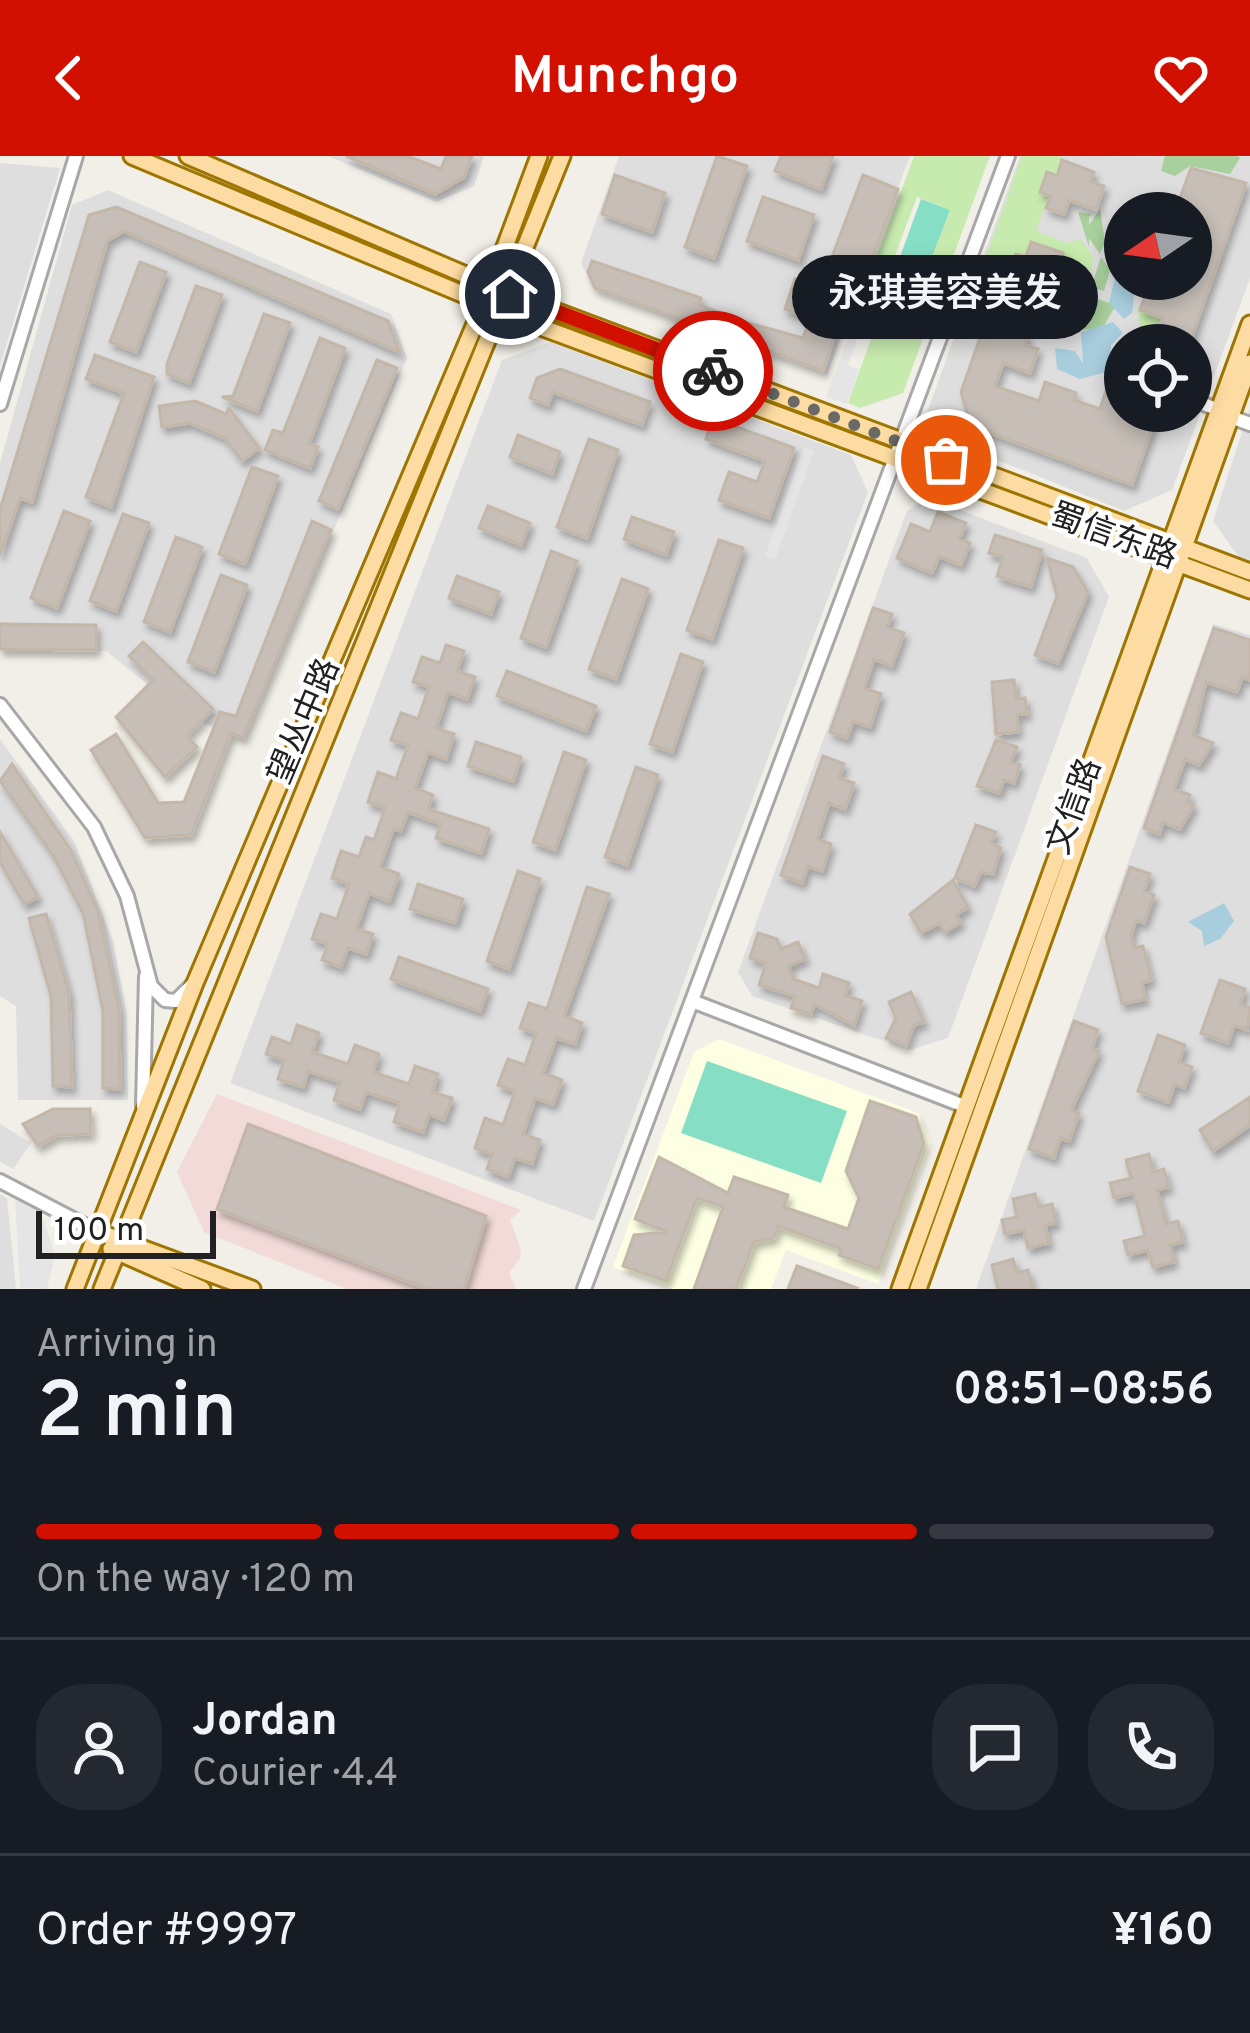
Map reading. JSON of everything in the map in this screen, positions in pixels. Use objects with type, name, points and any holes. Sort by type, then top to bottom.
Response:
[{"type":"main road","name":"蜀信东路","points":[[131,156],[503,311],[1175,553],[1250,590]]},
{"type":"main road","name":"蜀信东路","points":[[188,156],[490,286],[899,450]]},
{"type":"main road","name":"望丛中路","points":[[75,1289],[195,982],[484,303],[539,156]]},
{"type":"main road","name":"望丛中路","points":[[102,1289],[510,294],[562,156]]},
{"type":"main road","points":[[918,1289],[1225,414],[1250,324]]},
{"type":"main road","points":[[1225,414],[1250,363]]},
{"type":"main road","name":"蜀信东路","points":[[1175,553],[1250,572]]},
{"type":"main road","name":"文信路","points":[[900,1289],[1175,553]]},
{"type":"main road","points":[[98,1232],[202,1289]]},
{"type":"main road","points":[[119,1246],[253,1289]]},
{"type":"street","points":[[0,404],[76,156]]},
{"type":"street","points":[[584,1289],[1008,156]]},
{"type":"street","points":[[962,281],[1000,295]]},
{"type":"street","points":[[1212,408],[1250,424]]},
{"type":"street","points":[[0,705],[94,827],[127,896],[152,986],[165,1000],[176,1001],[195,982]]},
{"type":"street","points":[[142,1115],[147,963]]},
{"type":"street","points":[[692,1001],[967,1107]]},
{"type":"street","points":[[0,1181],[98,1232]]},
{"type":"shaded area","points":[[328,156],[484,156],[474,186],[436,202]]},
{"type":"shaded area","points":[[619,156],[910,156],[827,375],[594,290],[581,263]]},
{"type":"shaded area","points":[[1020,156],[1250,157],[1250,278],[1212,381],[1212,324],[1104,324],[1104,432],[1193,432],[1172,490],[1124,511],[921,429]]},
{"type":"shaded area","points":[[0,163],[60,168],[0,366]]},
{"type":"shaded area","points":[[108,190],[391,314],[407,358],[244,741],[186,715],[106,651],[0,651],[0,463],[72,205]]},
{"type":"shaded area","points":[[864,294],[872,297],[848,365],[859,369],[847,404],[826,397]]},
{"type":"shaded area","points":[[550,342],[851,455],[868,492],[594,1221],[230,1083],[502,360]]},
{"type":"shaded area","points":[[1250,408],[1250,560],[1238,556],[1213,521]]},
{"type":"shaded area","points":[[804,447],[814,451],[775,560],[765,556]]},
{"type":"shaded area","points":[[928,498],[1087,558],[1109,597],[948,1038],[910,1050],[752,996],[738,972],[907,511]]},
{"type":"shaded area","points":[[1213,624],[1250,635],[1250,1289],[976,1289]]},
{"type":"shaded area","points":[[0,739],[74,841],[113,941],[127,1015],[128,1100],[18,1100],[16,1006],[0,996]]},
{"type":"shaded area","points":[[719,1039],[918,1113],[931,1143],[878,1284],[786,1250],[771,1289],[673,1289],[613,1267],[694,1052]]},
{"type":"shaded area","points":[[217,1094],[521,1210],[510,1220],[521,1257],[509,1273],[516,1289],[347,1289],[204,1232],[177,1172]]},
{"type":"shaded area","points":[[0,1124],[31,1143],[13,1169],[0,1162]]},
{"type":"shaded area","points":[[0,1194],[7,1198],[16,1289],[0,1289]]},
{"type":"shaded area","points":[[15,1196],[39,1209],[50,1239],[55,1257],[47,1289],[20,1288]]},
{"type":"green space","points":[[914,156],[990,156],[903,393],[860,408],[848,403],[889,289],[917,299],[950,210],[917,197],[882,290],[867,284]]},
{"type":"green space","points":[[1022,156],[1062,156],[1057,174],[1046,171],[1039,192],[1049,196],[1036,231],[1067,243],[1080,239],[1094,257],[1091,271],[1061,262],[1064,252],[1030,241],[1024,256],[1015,253],[1003,281],[980,273]]},
{"type":"green space","points":[[1165,156],[1240,158],[1230,174],[1190,166],[1175,176],[1161,171]]},
{"type":"green space","points":[[921,199],[950,210],[928,268],[900,257]]},
{"type":"green space","points":[[1100,209],[1104,245],[1100,254],[1089,238],[1089,247],[1078,212],[1092,214],[1089,225]]},
{"type":"green space","points":[[1101,257],[1104,291],[1096,289],[1094,298],[1116,305],[1102,329],[1057,331],[1059,325],[1050,322],[1093,282]]},
{"type":"green space","points":[[898,261],[927,272],[917,298],[888,288]]},
{"type":"green space","points":[[1137,306],[1162,318],[1160,324],[1140,324]]},
{"type":"green space","points":[[707,1061],[847,1111],[821,1183],[681,1133]]},
{"type":"water","points":[[1134,300],[1132,313],[1124,319],[1109,303]]},
{"type":"water","points":[[1104,325],[1104,373],[1080,379],[1057,369],[1055,348],[1075,351],[1083,363],[1081,332]]},
{"type":"water","points":[[1224,903],[1234,921],[1220,939],[1204,946],[1202,931],[1188,922]]},
{"type":"building","points":[[346,156],[407,156],[441,169],[446,156],[472,156],[464,177],[435,194]]},
{"type":"building","points":[[717,156],[747,166],[714,258],[685,247]]},
{"type":"building","points":[[781,156],[833,156],[821,189],[775,171]]},
{"type":"building","points":[[1062,160],[1094,172],[1090,182],[1104,186],[1096,210],[1069,200],[1064,214],[1046,208],[1051,196],[1040,192],[1047,172],[1057,176]]},
{"type":"building","points":[[1191,168],[1246,183],[1212,279],[1212,192],[1182,192]]},
{"type":"building","points":[[615,175],[665,193],[652,232],[602,214]]},
{"type":"building","points":[[863,175],[898,189],[863,283],[827,270]]},
{"type":"building","points":[[763,197],[814,215],[798,260],[747,241]]},
{"type":"building","points":[[116,207],[388,321],[399,352],[124,231],[107,241],[32,502],[20,498],[0,555],[0,510],[89,215]]},
{"type":"building","points":[[1031,242],[1063,253],[1059,263],[1072,268],[1064,291],[1037,282],[1033,296],[1015,289],[1019,277],[1009,273],[1016,254],[1026,257]]},
{"type":"building","points":[[592,261],[701,298],[699,305],[741,321],[803,338],[810,318],[785,309],[795,279],[848,297],[823,371],[595,288],[588,272]]},
{"type":"building","points":[[140,262],[166,272],[136,352],[110,342]]},
{"type":"building","points":[[196,286],[222,295],[189,383],[167,374],[167,364]]},
{"type":"building","points":[[1144,300],[1205,300],[1196,324],[1161,324],[1163,318],[1140,310]]},
{"type":"building","points":[[264,314],[290,323],[257,411],[222,397],[233,396]]},
{"type":"building","points":[[997,323],[1028,335],[1024,345],[1038,349],[1030,373],[1003,363],[995,386],[1039,401],[1045,382],[1076,393],[1074,400],[1100,409],[1104,397],[1104,432],[1151,432],[1132,485],[971,426],[961,392],[981,335],[991,339]]},
{"type":"building","points":[[320,338],[345,348],[309,444],[318,447],[310,468],[265,450],[273,430],[283,433]]},
{"type":"building","points":[[95,355],[154,377],[111,507],[86,497],[124,393],[86,379]]},
{"type":"building","points":[[377,360],[397,368],[338,509],[319,501]]},
{"type":"building","points":[[560,369],[650,402],[642,425],[553,392],[548,405],[530,398],[537,378]]},
{"type":"building","points":[[195,401],[226,414],[229,408],[259,448],[242,461],[225,438],[190,423],[162,427],[159,406]]},
{"type":"building","points":[[713,418],[794,448],[769,518],[719,500],[729,472],[757,482],[765,461],[706,439]]},
{"type":"building","points":[[518,435],[560,452],[552,474],[510,457]]},
{"type":"building","points":[[589,439],[618,450],[587,538],[557,527]]},
{"type":"building","points":[[252,467],[278,476],[245,564],[219,554]]},
{"type":"building","points":[[488,506],[530,523],[521,545],[479,528]]},
{"type":"building","points":[[64,511],[90,521],[57,608],[31,598]]},
{"type":"building","points":[[938,512],[966,523],[959,539],[970,543],[961,565],[939,556],[932,573],[897,558],[911,524],[930,532]]},
{"type":"building","points":[[123,514],[149,523],[116,611],[90,601]]},
{"type":"building","points":[[632,517],[674,532],[666,555],[624,539]]},
{"type":"building","points":[[312,521],[331,530],[243,738],[231,733],[191,835],[145,838],[91,750],[116,734],[158,803],[184,802],[220,712],[236,716]]},
{"type":"building","points":[[995,535],[1042,550],[1031,587],[997,576],[1003,557],[989,553]]},
{"type":"building","points":[[176,537],[202,547],[170,632],[144,622]]},
{"type":"building","points":[[719,540],[743,548],[712,639],[687,630]]},
{"type":"building","points":[[551,551],[577,561],[546,647],[521,638]]},
{"type":"building","points":[[1047,558],[1073,567],[1088,592],[1058,663],[1035,655],[1057,596]]},
{"type":"building","points":[[221,575],[247,585],[214,672],[188,662]]},
{"type":"building","points":[[457,576],[499,592],[491,614],[449,598]]},
{"type":"building","points":[[622,579],[648,589],[616,679],[589,669]]},
{"type":"building","points":[[873,608],[892,614],[887,627],[904,633],[892,666],[874,659],[864,688],[881,694],[870,727],[853,721],[847,738],[830,732]]},
{"type":"building","points":[[0,624],[96,625],[96,650],[0,649]]},
{"type":"building","points":[[1214,628],[1250,640],[1250,680],[1242,677],[1237,692],[1206,682],[1193,735],[1213,743],[1199,765],[1185,759],[1174,789],[1190,795],[1187,803],[1194,805],[1180,829],[1163,822],[1159,834],[1144,828]]},
{"type":"building","points":[[143,642],[213,709],[187,736],[197,747],[165,777],[116,717],[153,680],[129,656]]},
{"type":"building","points":[[446,645],[464,651],[457,671],[475,677],[467,699],[448,692],[436,728],[454,734],[446,759],[428,752],[415,788],[433,795],[428,809],[489,829],[481,853],[436,838],[441,824],[408,812],[401,831],[393,829],[380,867],[399,874],[389,901],[369,893],[356,929],[373,934],[366,954],[348,948],[341,967],[322,960],[328,944],[312,939],[321,914],[337,919],[349,884],[332,878],[341,851],[359,857],[366,837],[374,840],[385,808],[368,802],[378,772],[396,779],[408,745],[391,740],[401,713],[418,719],[429,687],[413,682],[422,657],[440,663]]},
{"type":"building","points":[[681,654],[703,662],[672,752],[650,744]]},
{"type":"building","points":[[507,671],[596,706],[586,731],[497,696]]},
{"type":"building","points":[[1014,680],[1016,699],[1025,698],[1027,714],[1017,714],[1018,732],[996,734],[992,682]]},
{"type":"building","points":[[996,740],[1017,747],[1011,762],[1020,765],[1014,783],[1004,780],[999,793],[977,786]]},
{"type":"building","points":[[476,742],[521,757],[513,781],[468,766]]},
{"type":"building","points":[[564,752],[586,760],[555,850],[533,842]]},
{"type":"building","points":[[823,756],[844,764],[839,778],[854,783],[845,809],[829,803],[817,839],[831,844],[822,871],[808,866],[802,883],[781,875]]},
{"type":"building","points":[[12,764],[70,849],[98,911],[119,1010],[120,1089],[103,1088],[103,1011],[83,913],[54,857],[0,781]]},
{"type":"building","points":[[636,767],[658,775],[627,865],[605,857]]},
{"type":"building","points":[[976,825],[996,832],[991,843],[1001,848],[993,874],[981,872],[974,886],[955,878]]},
{"type":"building","points":[[0,832],[38,897],[24,904],[0,862]]},
{"type":"building","points":[[1130,867],[1150,874],[1144,891],[1154,895],[1144,923],[1136,920],[1131,935],[1134,948],[1143,946],[1151,980],[1142,983],[1145,999],[1122,1004],[1106,937]]},
{"type":"building","points":[[518,871],[540,879],[509,969],[487,961]]},
{"type":"building","points":[[953,880],[968,907],[956,915],[961,922],[945,932],[939,923],[921,933],[910,914]]},
{"type":"building","points":[[418,884],[463,899],[455,923],[410,909]]},
{"type":"building","points":[[587,887],[609,894],[564,1016],[582,1023],[575,1044],[556,1038],[543,1073],[562,1080],[553,1104],[535,1098],[523,1134],[540,1140],[532,1164],[515,1158],[508,1177],[487,1169],[492,1154],[475,1148],[485,1118],[503,1125],[515,1091],[498,1085],[508,1059],[525,1065],[536,1033],[520,1028],[529,1003],[547,1009]]},
{"type":"building","points":[[46,914],[69,993],[72,1087],[53,1086],[51,996],[29,918]]},
{"type":"building","points":[[758,933],[777,939],[781,949],[798,942],[805,959],[788,966],[793,979],[819,988],[823,974],[849,983],[845,995],[862,1001],[854,1025],[814,1004],[811,1014],[791,1008],[795,996],[759,985],[766,963],[750,958]]},
{"type":"building","points":[[399,957],[488,989],[480,1011],[391,979]]},
{"type":"building","points":[[1220,980],[1245,989],[1240,1004],[1250,1008],[1247,1030],[1234,1025],[1228,1043],[1201,1033]]},
{"type":"building","points":[[911,992],[924,1022],[914,1025],[906,1046],[886,1038],[896,1018],[889,1002]]},
{"type":"building","points":[[1074,1021],[1098,1030],[1092,1049],[1099,1051],[1071,1110],[1079,1113],[1069,1141],[1060,1138],[1054,1158],[1029,1149]]},
{"type":"building","points":[[297,1025],[319,1033],[312,1052],[348,1064],[355,1045],[379,1054],[373,1072],[409,1084],[415,1066],[438,1074],[432,1092],[452,1098],[444,1120],[429,1114],[423,1132],[394,1122],[400,1103],[366,1092],[360,1109],[334,1100],[340,1082],[308,1071],[303,1087],[278,1079],[284,1060],[266,1054],[272,1037],[291,1044]]},
{"type":"building","points":[[1158,1035],[1185,1045],[1179,1062],[1192,1067],[1184,1088],[1175,1084],[1168,1102],[1138,1091]]},
{"type":"building","points":[[1250,1097],[1250,1125],[1213,1151],[1200,1130]]},
{"type":"building","points":[[870,1101],[916,1117],[924,1144],[878,1269],[839,1255],[841,1249],[778,1226],[774,1238],[754,1242],[736,1289],[694,1289],[723,1207],[697,1198],[666,1281],[623,1266],[634,1235],[667,1232],[635,1219],[659,1157],[728,1193],[734,1177],[788,1195],[784,1207],[848,1229],[859,1198],[846,1171]]},
{"type":"building","points":[[53,1109],[90,1109],[91,1134],[57,1135],[38,1146],[23,1124]]},
{"type":"building","points":[[248,1124],[486,1216],[464,1289],[428,1289],[217,1209]]},
{"type":"building","points":[[1149,1154],[1153,1172],[1164,1169],[1169,1187],[1157,1190],[1166,1224],[1178,1221],[1183,1242],[1170,1245],[1174,1262],[1153,1267],[1148,1250],[1128,1255],[1124,1241],[1145,1236],[1134,1193],[1114,1198],[1110,1183],[1131,1178],[1126,1160]]},
{"type":"building","points":[[1035,1194],[1039,1207],[1052,1204],[1056,1223],[1045,1225],[1049,1243],[1028,1248],[1024,1230],[1005,1234],[1002,1220],[1017,1217],[1013,1199]]},
{"type":"building","points":[[1013,1259],[1017,1273],[1028,1270],[1033,1289],[998,1289],[992,1265]]},
{"type":"building","points":[[797,1266],[857,1288],[788,1289]]},
{"type":"way so far","points":[[713,371],[946,460]]},
{"type":"place","name":"永琪美容美发","points":[[946,460]]},
{"type":"route","points":[[510,294],[713,371]]}]
